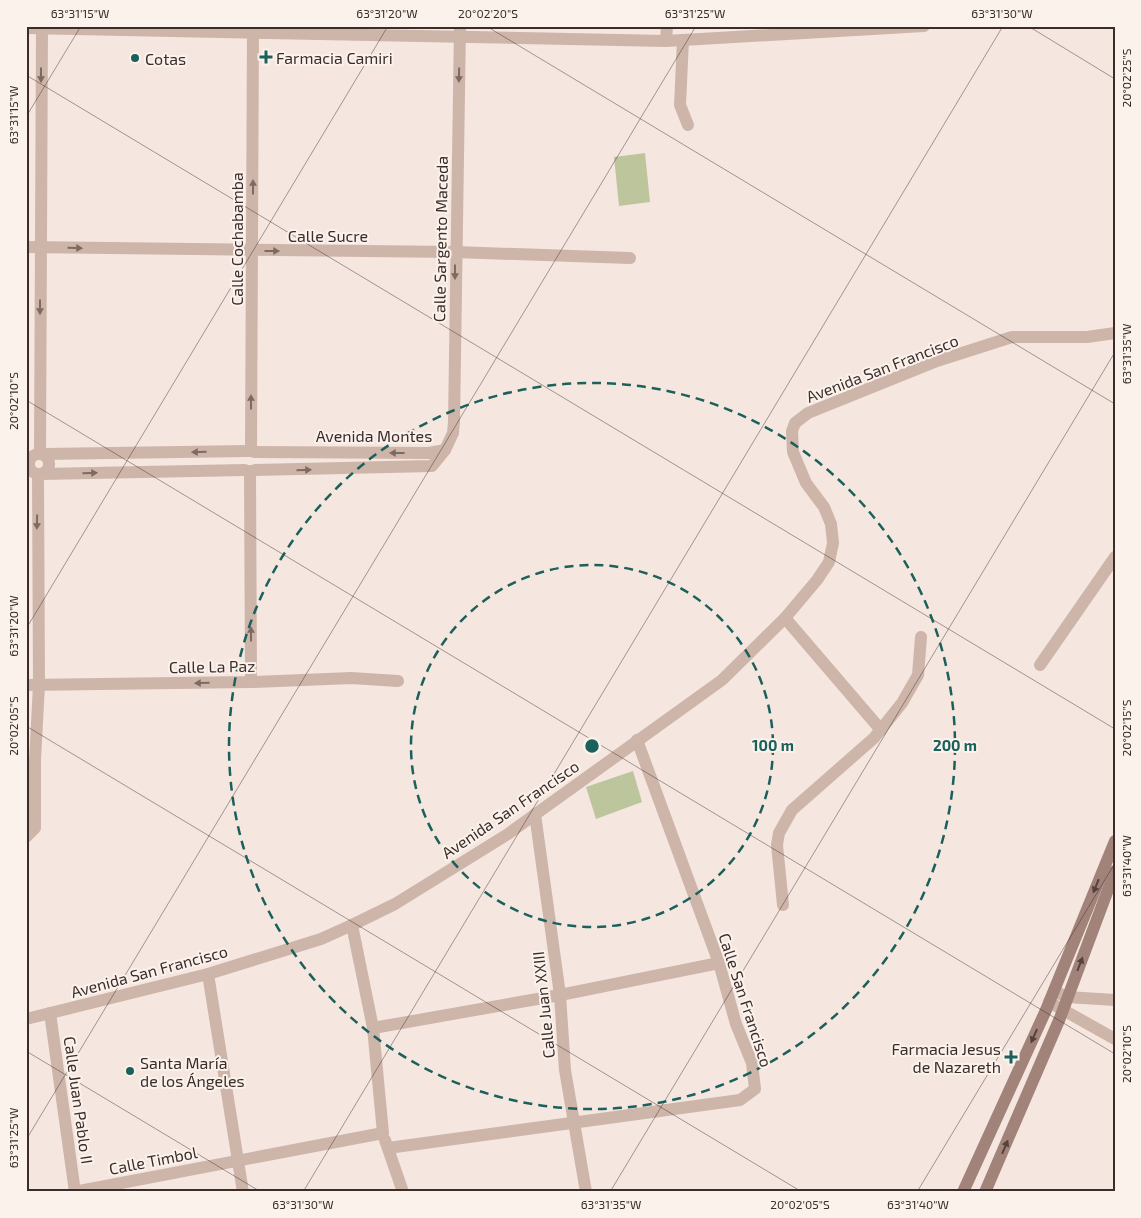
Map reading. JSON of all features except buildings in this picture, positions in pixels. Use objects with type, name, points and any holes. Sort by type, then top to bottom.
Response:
[{"type":"main road","points":[[963,1192],[1052,996],[1115,841]]},
{"type":"main road","points":[[985,1192],[1065,1003],[1115,871]]},
{"type":"street","points":[[666,26],[666,41]]},
{"type":"street","points":[[26,28],[460,32],[666,41],[924,26]]},
{"type":"street","points":[[26,837],[35,828],[31,761],[35,473],[30,468],[29,461],[36,454],[42,27]]},
{"type":"street","name":"Calle Cochabamba","points":[[250,471],[240,462],[242,455],[251,451],[253,30]]},
{"type":"street","name":"Calle Sargento Maceda","points":[[446,450],[453,433],[454,422],[455,252],[460,32]]},
{"type":"street","points":[[682,40],[680,105],[688,125]]},
{"type":"street","name":"Calle Sucre","points":[[26,247],[455,252],[630,258]]},
{"type":"street","name":"Avenida San Francisco","points":[[26,1019],[208,974],[321,939],[396,904],[508,834],[722,680],[784,618],[829,562],[833,543],[831,524],[824,507],[806,483],[793,452],[792,431],[795,423],[808,413],[936,361],[1012,337],[1087,337],[1115,333]]},
{"type":"street","name":"Avenida Montes","points":[[36,454],[251,451],[430,453],[446,450]]},
{"type":"street","name":"Avenida Montes","points":[[35,473],[424,467],[432,466],[446,450]]},
{"type":"street","points":[[250,471],[251,682]]},
{"type":"street","points":[[1040,665],[1115,558]]},
{"type":"street","points":[[784,618],[881,730]]},
{"type":"street","points":[[783,905],[777,845],[783,824],[792,810],[881,730],[902,703],[918,676],[921,637]]},
{"type":"street","name":"Calle La Paz","points":[[32,685],[251,682],[351,678],[398,681]]},
{"type":"street","name":"Calle San Francisco","points":[[388,1148],[740,1100],[755,1089],[752,1063],[736,1024],[719,963],[637,740]]},
{"type":"street","name":"Calle Juan XXIII","points":[[535,814],[560,996],[565,1070],[586,1192]]},
{"type":"street","points":[[352,925],[373,1028],[383,1133],[404,1192]]},
{"type":"street","points":[[373,1028],[560,996],[719,963]]},
{"type":"street","points":[[208,974],[243,1192]]},
{"type":"street","points":[[1052,996],[1065,1003],[1115,1039]]},
{"type":"street","points":[[1065,1003],[1115,1000]]},
{"type":"street","name":"Calle Juan Pablo II","points":[[50,1013],[75,1192]]},
{"type":"street","name":"Calle Timbol","points":[[75,1192],[383,1133]]},
{"type":"green space","points":[[645,153],[650,202],[619,206],[614,157]]},
{"type":"green space","points":[[633,771],[642,802],[596,819],[586,787]]},
{"type":"place","name":"Farmacia Camiri","points":[[266,57]]},
{"type":"place","name":"Cotas","points":[[135,58]]},
{"type":"place","name":"Farmacia Jesus de Nazareth","points":[[1011,1057]]},
{"type":"place","name":"Santa María de los Ángeles","points":[[130,1071]]}]
